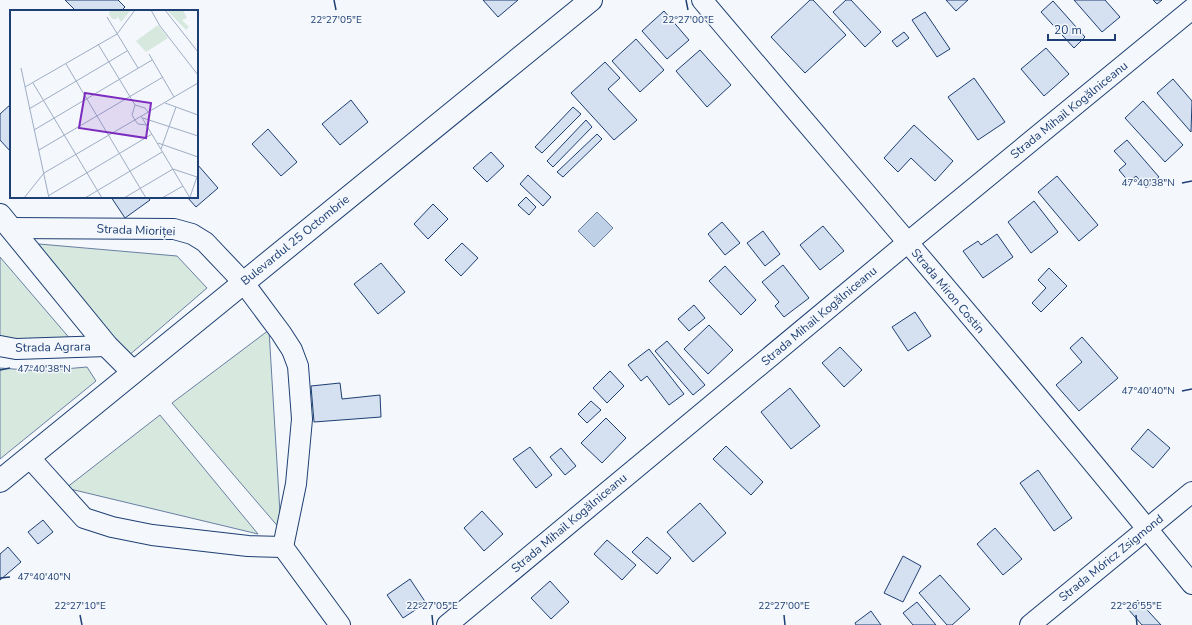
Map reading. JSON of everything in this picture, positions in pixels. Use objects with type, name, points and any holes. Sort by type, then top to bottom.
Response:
[{"type":"main road","name":"Bulevardul 25 Octombrie","points":[[0,481],[591,0]]},
{"type":"main road","name":"Strada Mioriței","points":[[5,222],[107,346],[133,372]]},
{"type":"street","name":"Strada Miron Costin","points":[[702,0],[1148,529],[1192,584]]},
{"type":"street","name":"Strada Mihail Kogălniceanu","points":[[447,625],[1192,9]]},
{"type":"street","name":"Strada Mioriței","points":[[5,222],[174,229],[192,234],[205,242],[243,282],[282,333],[292,350],[298,366],[302,419],[296,484],[283,547]]},
{"type":"street","name":"Strada Agrara","points":[[0,346],[16,349],[107,346]]},
{"type":"street","points":[[30,457],[84,518],[112,527],[152,535],[248,546],[283,547],[340,625]]},
{"type":"street","name":"Strada Móricz Zsigmond","points":[[1030,625],[1192,492]]},
{"type":"shaded area","points":[[39,244],[177,256],[207,288],[127,357],[32,246]]},
{"type":"shaded area","points":[[0,257],[72,341],[0,346]]},
{"type":"shaded area","points":[[269,330],[281,530],[172,403]]},
{"type":"shaded area","points":[[87,367],[96,381],[0,459],[0,368],[41,371]]},
{"type":"shaded area","points":[[160,415],[258,534],[66,488]]},
{"type":"water","points":[[597,212],[613,228],[594,247],[578,231]]},
{"type":"building","points":[[65,0],[118,0],[125,7],[122,10],[75,10]]},
{"type":"building","points":[[483,0],[518,0],[498,17]]},
{"type":"building","points":[[810,0],[813,0],[846,35],[805,73],[771,37]]},
{"type":"building","points":[[846,0],[851,0],[881,32],[865,47],[833,12]]},
{"type":"building","points":[[946,0],[968,0],[956,11]]},
{"type":"building","points":[[1074,0],[1105,0],[1120,17],[1102,32]]},
{"type":"building","points":[[1153,0],[1162,0],[1157,4]]},
{"type":"building","points":[[1053,1],[1085,37],[1074,48],[1041,12]]},
{"type":"building","points":[[664,11],[689,40],[667,59],[642,31]]},
{"type":"building","points":[[925,12],[950,49],[937,57],[912,20]]},
{"type":"building","points":[[904,32],[909,38],[897,47],[892,41]]},
{"type":"building","points":[[636,39],[664,70],[640,92],[612,61]]},
{"type":"building","points":[[1046,48],[1069,74],[1044,96],[1021,69]]},
{"type":"building","points":[[700,50],[731,85],[707,107],[676,71]]},
{"type":"building","points":[[605,62],[620,78],[608,89],[637,120],[614,140],[571,93]]},
{"type":"building","points":[[974,78],[1005,122],[978,140],[948,97]]},
{"type":"building","points":[[1173,79],[1192,101],[1191,132],[1157,93]]},
{"type":"building","points":[[351,100],[368,122],[340,145],[322,124]]},
{"type":"building","points":[[1143,101],[1183,145],[1165,162],[1125,118]]},
{"type":"building","points":[[10,105],[10,151],[0,140],[0,114]]},
{"type":"building","points":[[573,107],[581,114],[542,153],[535,147]]},
{"type":"building","points":[[586,120],[592,127],[553,167],[547,161]]},
{"type":"building","points":[[914,125],[953,161],[935,181],[911,158],[898,172],[884,158]]},
{"type":"building","points":[[268,129],[297,162],[281,176],[252,144]]},
{"type":"building","points":[[597,134],[602,139],[563,177],[557,172]]},
{"type":"building","points":[[1127,140],[1159,177],[1146,188],[1136,176],[1129,182],[1119,170],[1126,164],[1114,151]]},
{"type":"building","points":[[491,152],[504,166],[487,182],[473,168]]},
{"type":"building","points":[[198,165],[218,188],[196,207],[188,198],[198,198]]},
{"type":"building","points":[[528,175],[551,197],[543,206],[520,184]]},
{"type":"building","points":[[1057,176],[1098,225],[1079,241],[1038,192]]},
{"type":"building","points":[[526,197],[536,207],[529,215],[518,205]]},
{"type":"building","points":[[112,198],[149,198],[150,200],[125,218]]},
{"type":"building","points":[[1034,201],[1058,232],[1031,253],[1008,222]]},
{"type":"building","points":[[433,204],[448,219],[428,239],[414,224]]},
{"type":"building","points":[[722,222],[740,243],[725,255],[708,234]]},
{"type":"building","points":[[823,226],[844,251],[820,270],[800,245]]},
{"type":"building","points":[[763,231],[780,254],[765,266],[747,243]]},
{"type":"building","points":[[997,234],[1013,257],[983,278],[963,251],[978,241],[981,245]]},
{"type":"building","points":[[462,243],[478,258],[461,276],[445,260]]},
{"type":"building","points":[[381,263],[405,292],[378,314],[354,284]]},
{"type":"building","points":[[783,265],[809,298],[784,317],[775,306],[779,302],[762,282]]},
{"type":"building","points":[[725,266],[756,300],[741,315],[709,281]]},
{"type":"building","points":[[1049,268],[1067,286],[1041,312],[1032,303],[1046,288],[1038,280]]},
{"type":"building","points":[[694,305],[705,318],[689,331],[678,319]]},
{"type":"building","points":[[915,312],[931,336],[908,351],[892,327]]},
{"type":"building","points":[[709,325],[733,350],[708,374],[684,349]]},
{"type":"building","points":[[1082,337],[1118,378],[1079,411],[1056,385],[1082,362],[1070,348]]},
{"type":"building","points":[[667,341],[705,385],[693,395],[655,351]]},
{"type":"building","points":[[840,347],[862,370],[844,387],[822,363]]},
{"type":"building","points":[[649,349],[684,394],[669,405],[647,376],[641,381],[628,365]]},
{"type":"building","points":[[610,371],[624,386],[607,403],[593,388]]},
{"type":"building","points":[[340,383],[342,399],[380,395],[381,417],[314,422],[311,386]]},
{"type":"building","points":[[790,388],[820,426],[791,449],[761,412]]},
{"type":"building","points":[[591,401],[601,410],[587,423],[578,414]]},
{"type":"building","points":[[606,418],[626,438],[602,463],[581,443]]},
{"type":"building","points":[[1148,429],[1170,448],[1153,468],[1131,449]]},
{"type":"building","points":[[726,446],[763,482],[751,495],[713,459]]},
{"type":"building","points":[[530,447],[552,475],[536,488],[513,459]]},
{"type":"building","points":[[561,448],[576,466],[565,475],[550,457]]},
{"type":"building","points":[[1038,470],[1072,518],[1054,531],[1020,483]]},
{"type":"building","points":[[700,503],[726,533],[693,562],[667,532]]},
{"type":"building","points":[[482,511],[503,534],[484,551],[464,528]]},
{"type":"building","points":[[43,520],[53,532],[38,544],[28,532]]},
{"type":"building","points":[[995,528],[1022,559],[1003,575],[977,544]]},
{"type":"building","points":[[647,537],[671,558],[657,574],[632,552]]},
{"type":"building","points":[[607,540],[636,565],[622,580],[594,554]]},
{"type":"building","points":[[8,547],[21,562],[0,580],[0,554]]},
{"type":"building","points":[[903,556],[921,566],[903,602],[884,593]]},
{"type":"building","points":[[940,575],[970,609],[952,625],[947,625],[919,593]]},
{"type":"building","points":[[410,579],[426,603],[403,618],[387,595]]},
{"type":"building","points":[[550,581],[569,602],[551,619],[531,598]]},
{"type":"building","points":[[1138,600],[1161,625],[1142,625],[1128,609]]},
{"type":"building","points":[[917,602],[936,625],[913,625],[903,613]]},
{"type":"building","points":[[871,611],[881,625],[856,625],[855,623]]}]
